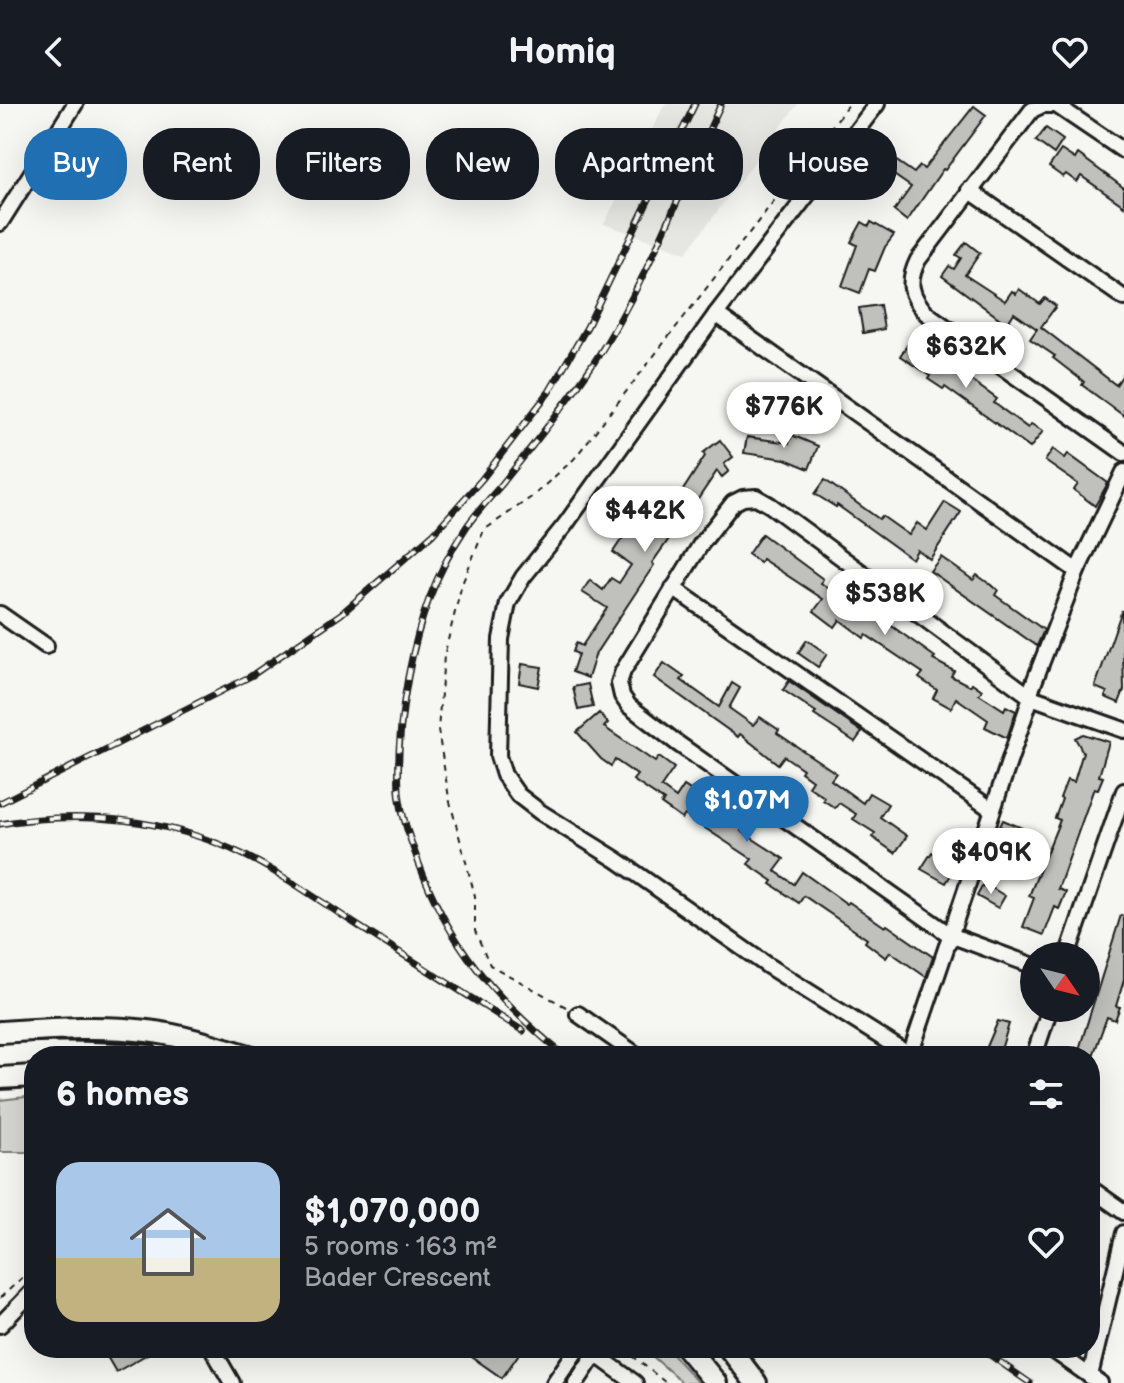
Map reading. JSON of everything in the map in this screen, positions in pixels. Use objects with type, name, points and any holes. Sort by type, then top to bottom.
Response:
[{"type":"highway","points":[[0,1032],[101,1027],[149,1031],[209,1046]]},
{"type":"highway","points":[[0,1055],[24,1054]]},
{"type":"highway","points":[[0,1078],[24,1077]]},
{"type":"highway","points":[[695,1358],[716,1383]]},
{"type":"highway","points":[[737,1358],[756,1383]]},
{"type":"street","points":[[0,223],[75,104]]},
{"type":"street","points":[[877,104],[716,314],[565,525],[523,577],[508,603],[501,639],[498,756],[504,775],[518,795],[540,812],[617,860],[768,966],[894,1046]]},
{"type":"street","points":[[1124,151],[1056,105],[1043,105],[1032,110],[969,190],[911,274],[914,299],[926,313],[1124,453]]},
{"type":"street","points":[[969,190],[1124,298]]},
{"type":"street","points":[[716,314],[1077,571]]},
{"type":"street","points":[[913,1046],[1030,696],[1077,571],[1124,472]]},
{"type":"street","points":[[1020,961],[950,935],[677,743],[629,706],[619,683],[623,671],[701,544],[733,503],[756,497],[1030,696],[1124,730]]},
{"type":"street","points":[[673,588],[991,809]]},
{"type":"street","points":[[0,614],[46,646]]},
{"type":"street","points":[[1072,942],[1124,791]]},
{"type":"street","points":[[578,1014],[624,1046]]},
{"type":"street","points":[[1037,1046],[1045,1022]]},
{"type":"street","points":[[1100,1195],[1124,1212]]},
{"type":"street","points":[[1100,1355],[1124,1233]]},
{"type":"street","points":[[0,1325],[24,1300]]},
{"type":"street","points":[[218,1358],[232,1383]]},
{"type":"street","points":[[554,1383],[571,1358]]},
{"type":"street","points":[[576,1383],[588,1358]]},
{"type":"street","points":[[601,1358],[635,1383]]},
{"type":"street","points":[[1064,1358],[1095,1380],[1099,1358]]},
{"type":"path","points":[[578,1014],[490,965],[475,931],[475,896],[449,798],[438,730],[444,656],[462,584],[484,530],[533,496],[574,459],[849,104]]},
{"type":"path","points":[[0,1298],[24,1276]]},
{"type":"path","points":[[635,1358],[666,1383]]},
{"type":"shaded area","points":[[665,104],[798,104],[780,128],[759,128],[759,156],[743,177],[743,128],[653,128]]},
{"type":"shaded area","points":[[616,200],[726,200],[686,253],[604,224]]},
{"type":"shaded area","points":[[24,1097],[24,1152],[0,1152],[0,1100]]},
{"type":"shaded area","points":[[654,1358],[676,1358],[698,1383],[683,1383]]},
{"type":"building","points":[[974,106],[986,115],[907,221],[894,211],[911,187],[897,177],[897,161],[914,173],[920,166],[924,169]]},
{"type":"building","points":[[1046,128],[1063,140],[1054,154],[1036,141]]},
{"type":"building","points":[[1061,150],[1075,159],[1078,154],[1124,188],[1124,206],[1081,176],[1077,182],[1049,167]]},
{"type":"building","points":[[862,222],[869,226],[871,222],[894,235],[875,271],[869,269],[860,293],[842,286],[857,245],[851,242]]},
{"type":"building","points":[[966,242],[980,253],[965,275],[1005,301],[1012,291],[1016,294],[1019,289],[1040,304],[1045,298],[1056,306],[1041,327],[1116,385],[1124,373],[1124,416],[1082,385],[1084,382],[1053,358],[1055,356],[1030,339],[1037,329],[1014,313],[1007,324],[942,276],[949,266],[954,269],[961,258],[956,255]]},
{"type":"building","points":[[880,305],[884,329],[863,333],[859,308]]},
{"type":"building","points":[[912,338],[926,348],[929,345],[957,364],[954,368],[997,399],[994,403],[1028,428],[1031,424],[1043,431],[1030,448],[945,387],[943,389],[928,379],[930,376],[900,356]]},
{"type":"building","points":[[792,435],[818,446],[809,469],[785,459],[744,453],[747,437],[789,443]]},
{"type":"building","points":[[720,440],[733,457],[724,464],[729,471],[722,477],[717,471],[686,517],[690,520],[679,536],[674,532],[652,563],[654,565],[596,653],[588,678],[572,672],[578,654],[573,652],[576,643],[582,646],[607,608],[582,592],[590,580],[603,590],[611,578],[619,583],[631,565],[613,552],[619,543],[640,515],[652,523],[668,500],[674,504],[705,456],[703,453]]},
{"type":"building","points":[[1053,449],[1065,458],[1068,454],[1108,483],[1095,506],[1074,490],[1078,484],[1045,461]]},
{"type":"building","points":[[825,480],[879,519],[882,516],[909,535],[917,523],[927,530],[945,502],[961,512],[930,559],[917,550],[912,559],[837,505],[815,494]]},
{"type":"building","points":[[762,534],[823,579],[821,583],[836,594],[840,589],[935,657],[933,660],[954,671],[951,676],[970,686],[972,683],[982,690],[979,694],[1004,710],[1006,706],[1016,711],[1007,738],[985,727],[988,720],[956,698],[951,708],[933,698],[937,690],[919,678],[923,673],[866,635],[864,638],[840,620],[835,627],[814,611],[823,599],[762,559],[760,563],[748,554]]},
{"type":"building","points":[[941,557],[973,580],[977,575],[998,590],[995,595],[1044,630],[1037,646],[930,571]]},
{"type":"building","points":[[1122,610],[1124,690],[1119,703],[1105,697],[1107,692],[1095,687]]},
{"type":"building","points":[[807,640],[827,654],[818,667],[798,653]]},
{"type":"building","points":[[664,663],[684,677],[681,680],[719,707],[732,683],[740,688],[729,708],[753,725],[760,717],[779,730],[777,733],[836,773],[831,780],[863,803],[869,793],[888,804],[880,817],[907,836],[895,853],[872,837],[875,833],[853,819],[856,814],[839,803],[835,808],[823,800],[824,797],[808,786],[812,780],[801,772],[803,769],[784,756],[778,764],[740,734],[738,737],[654,677]]},
{"type":"building","points":[[522,664],[542,667],[538,687],[519,683]]},
{"type":"building","points":[[789,681],[862,732],[855,742],[783,690]]},
{"type":"building","points":[[588,684],[593,707],[578,710],[573,687]]},
{"type":"building","points":[[599,713],[608,723],[604,727],[655,762],[659,757],[674,768],[661,787],[676,798],[684,786],[745,826],[741,831],[784,859],[775,871],[794,884],[802,872],[933,957],[926,977],[890,952],[886,958],[865,942],[867,939],[804,896],[799,903],[748,864],[752,859],[685,815],[682,819],[661,804],[664,801],[633,780],[637,775],[615,760],[611,766],[601,759],[577,732]]},
{"type":"building","points":[[1083,734],[1109,742],[1099,776],[1103,777],[1098,789],[1094,788],[1058,889],[1066,892],[1059,909],[1055,907],[1044,935],[1023,927],[1034,898],[1029,896],[1060,820],[1055,818],[1067,780],[1074,782],[1083,752],[1075,738]]},
{"type":"building","points":[[1003,820],[1022,828],[1015,843],[996,835]]},
{"type":"building","points":[[945,847],[962,857],[946,883],[921,869],[932,852],[940,857]]},
{"type":"building","points":[[984,883],[1005,896],[998,908],[977,896]]},
{"type":"building","points":[[1121,915],[1124,916],[1124,980],[1116,1006],[1120,1007],[1115,1020],[1107,1017],[1097,1046],[1080,1046],[1088,1022],[1100,1022],[1100,982]]},
{"type":"building","points":[[998,1021],[1009,1024],[1002,1046],[987,1046]]},
{"type":"building","points":[[108,1358],[140,1358],[116,1372]]},
{"type":"building","points":[[473,1358],[516,1358],[502,1378]]},
{"type":"railway","points":[[0,803],[251,676],[341,614],[433,534],[482,479],[549,392],[587,327],[695,104]]},
{"type":"railway","points":[[553,1046],[517,1014],[477,969],[444,919],[418,861],[404,818],[399,777],[402,720],[412,656],[437,580],[455,544],[560,410],[593,364],[630,302],[721,104]]},
{"type":"railway","points":[[0,824],[62,818],[124,820],[155,825],[215,842],[290,881],[523,1031]]},
{"type":"railway","points":[[994,1358],[1030,1383]]}]
